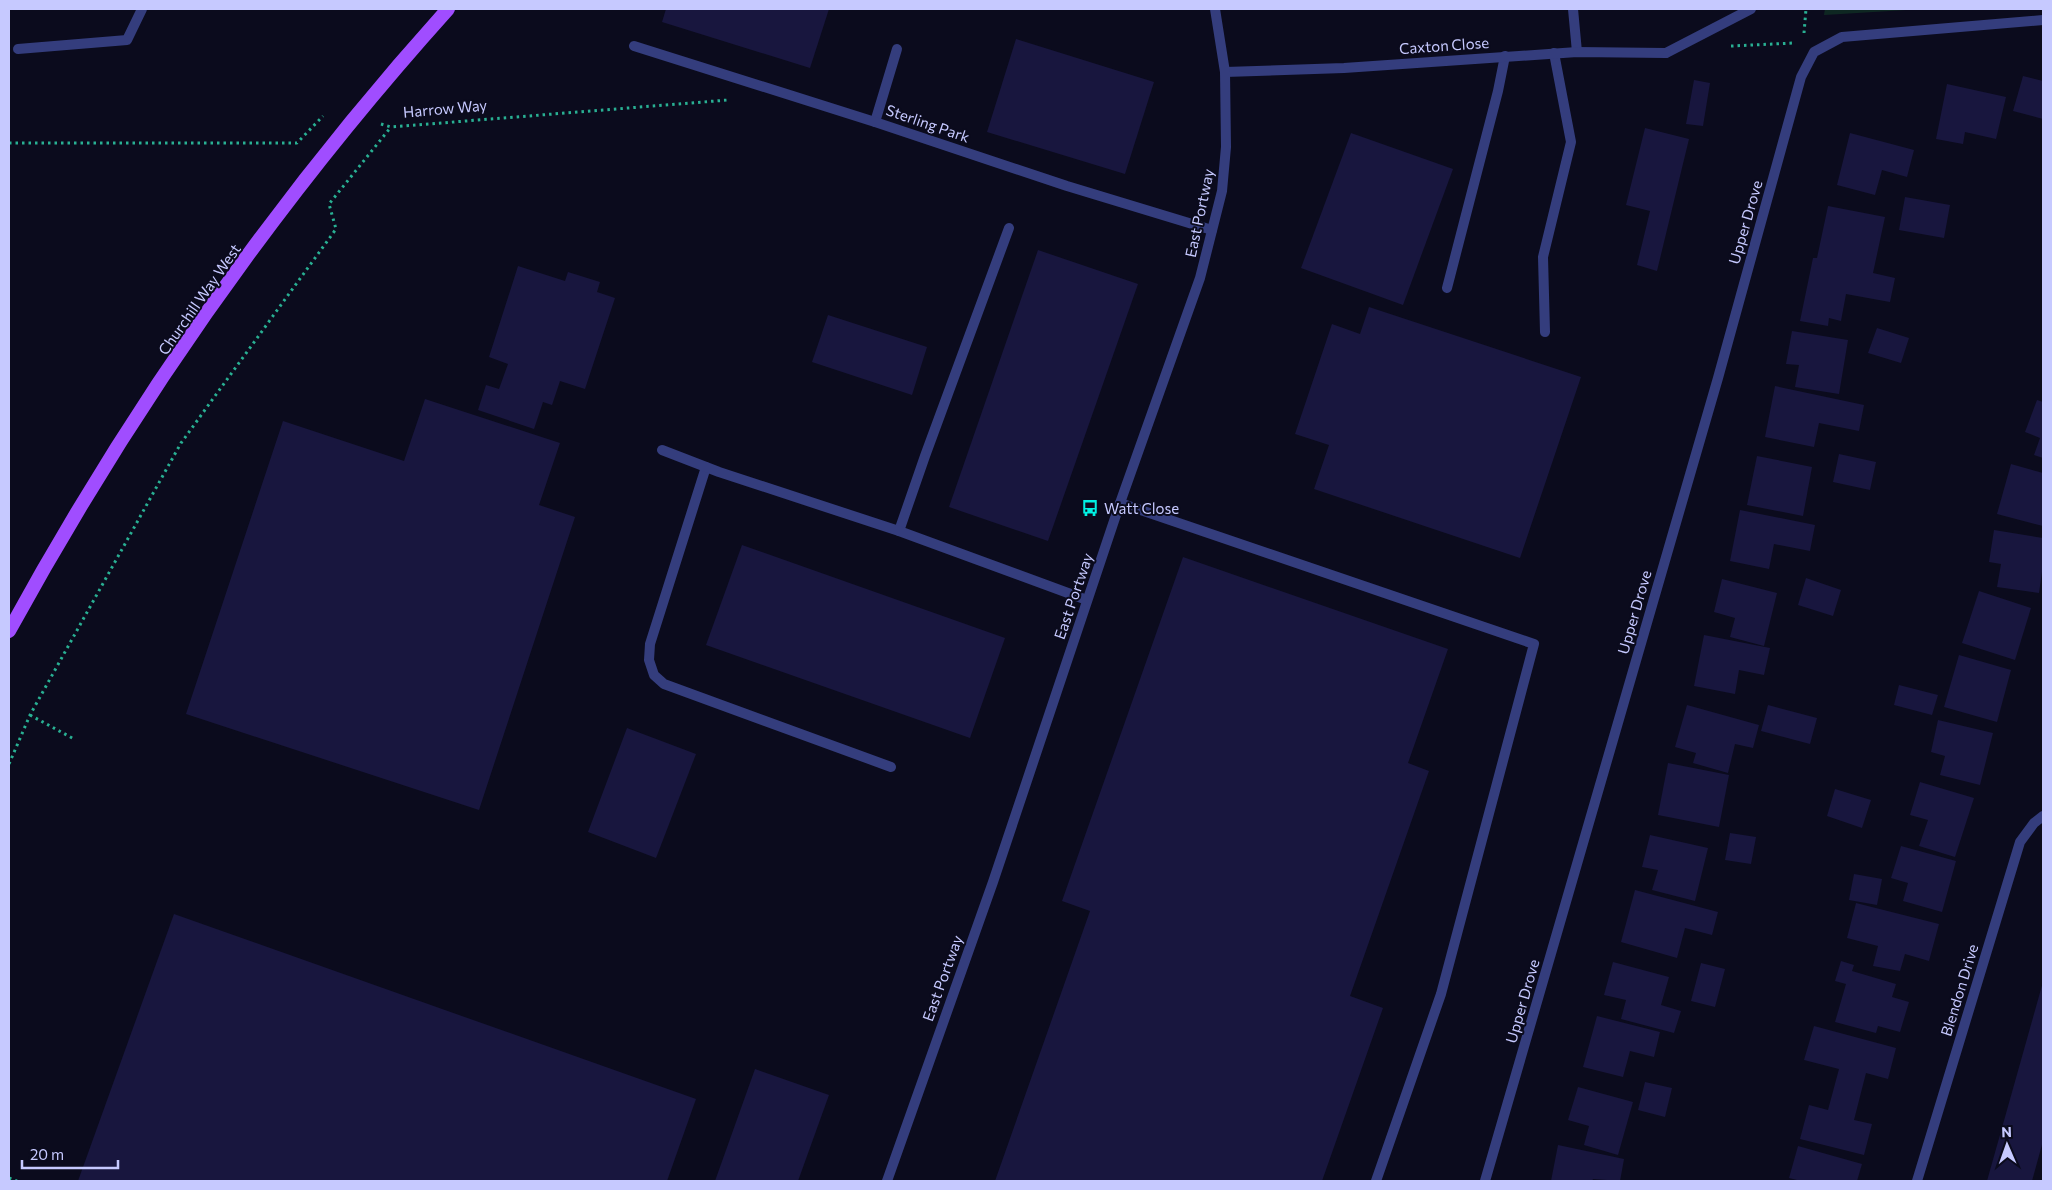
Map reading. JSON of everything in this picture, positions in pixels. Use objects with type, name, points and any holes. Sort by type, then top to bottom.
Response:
[{"type":"main road","name":"Churchill Way West","points":[[9,631],[75,512],[198,325],[282,211],[357,114],[448,9]]},
{"type":"street","points":[[18,49],[127,40],[142,9]]},
{"type":"street","name":"East Portway","points":[[887,1181],[992,882],[1120,503],[1200,278],[1222,192],[1226,147],[1224,72],[1215,9]]},
{"type":"street","points":[[1573,9],[1577,52]]},
{"type":"street","name":"Caxton Close","points":[[1224,72],[1344,68],[1577,52],[1666,53],[1751,9]]},
{"type":"street","name":"Upper Drove","points":[[1485,1181],[1718,378],[1802,78],[1814,52],[1831,41],[1854,34],[2043,20]]},
{"type":"street","name":"Sterling Park","points":[[634,46],[875,122],[1067,186],[1212,230]]},
{"type":"street","points":[[875,122],[897,49]]},
{"type":"street","points":[[1545,332],[1543,257],[1572,142],[1554,53]]},
{"type":"street","points":[[1447,288],[1498,91],[1505,56]]},
{"type":"street","points":[[899,531],[924,456],[1009,228]]},
{"type":"street","points":[[662,450],[706,467],[899,531],[1087,600]]},
{"type":"street","points":[[706,467],[650,644],[649,660],[654,675],[664,684],[706,701],[891,767]]},
{"type":"street","points":[[1120,503],[1534,644],[1440,994],[1376,1181]]},
{"type":"street","name":"Blendon Drive","points":[[1917,1181],[2020,842],[2034,823],[2043,816]]},
{"type":"path","points":[[1722,47],[1804,43]]},
{"type":"path","name":"Harrow Way","points":[[357,114],[391,127],[730,100]]},
{"type":"path","points":[[9,143],[297,144],[324,115]]},
{"type":"path","points":[[9,764],[30,715],[181,443],[336,229],[329,204],[391,127]]},
{"type":"path","points":[[30,715],[74,739]]},
{"type":"path","points":[[9,1178],[17,1181]]},
{"type":"green space","points":[[1825,9],[1922,9],[1824,15]]},
{"type":"building","points":[[666,9],[829,9],[810,68],[662,22]]},
{"type":"building","points":[[1016,39],[1154,82],[1125,174],[987,132]]},
{"type":"building","points":[[2023,76],[2043,81],[2043,119],[2013,111]]},
{"type":"building","points":[[1694,80],[1710,83],[1703,126],[1686,124]]},
{"type":"building","points":[[1947,84],[2006,97],[1996,139],[1965,132],[1963,144],[1936,139]]},
{"type":"building","points":[[1645,128],[1689,139],[1657,271],[1637,265],[1650,211],[1626,205]]},
{"type":"building","points":[[1351,133],[1453,169],[1403,305],[1301,268]]},
{"type":"building","points":[[1850,133],[1914,150],[1907,177],[1882,170],[1875,195],[1837,185]]},
{"type":"building","points":[[1905,197],[1950,205],[1944,238],[1899,230]]},
{"type":"building","points":[[1828,206],[1885,217],[1873,273],[1895,278],[1890,302],[1846,294],[1841,321],[1829,318],[1828,326],[1800,321],[1813,258],[1817,258]]},
{"type":"building","points":[[1038,250],[1138,284],[1048,541],[949,507]]},
{"type":"building","points":[[518,266],[565,281],[568,272],[600,282],[597,292],[615,298],[585,389],[560,381],[552,405],[543,402],[534,429],[478,410],[486,385],[499,389],[508,364],[489,357]]},
{"type":"building","points":[[1369,307],[1581,377],[1520,558],[1314,489],[1329,445],[1295,434],[1332,324],[1360,334]]},
{"type":"building","points":[[828,315],[927,347],[912,395],[812,362]]},
{"type":"building","points":[[1877,328],[1909,338],[1901,363],[1868,353]]},
{"type":"building","points":[[1792,331],[1848,340],[1839,394],[1795,387],[1799,365],[1786,364]]},
{"type":"building","points":[[1775,386],[1864,405],[1859,431],[1819,423],[1814,447],[1765,437]]},
{"type":"building","points":[[425,399],[560,443],[539,505],[575,517],[479,810],[186,714],[283,421],[404,461]]},
{"type":"building","points":[[2037,400],[2043,402],[2043,458],[2034,455],[2040,438],[2025,432]]},
{"type":"building","points":[[1839,454],[1876,462],[1870,490],[1833,482]]},
{"type":"building","points":[[1757,456],[1812,467],[1803,516],[1747,505]]},
{"type":"building","points":[[2011,464],[2043,473],[2043,526],[1997,514]]},
{"type":"building","points":[[1740,510],[1815,525],[1810,551],[1774,544],[1769,569],[1730,561]]},
{"type":"building","points":[[1994,530],[2043,538],[2043,565],[2039,593],[1997,587],[2001,564],[1989,562]]},
{"type":"building","points":[[742,545],[1005,638],[970,738],[706,645]]},
{"type":"building","points":[[1183,557],[1448,649],[1408,763],[1429,771],[1350,996],[1383,1008],[1322,1181],[995,1181],[1090,911],[1062,901]]},
{"type":"building","points":[[1806,578],[1841,590],[1833,616],[1798,605]]},
{"type":"building","points":[[1722,579],[1777,593],[1764,646],[1730,637],[1735,618],[1714,612]]},
{"type":"building","points":[[1979,591],[2031,608],[2015,660],[1962,643]]},
{"type":"building","points":[[1704,635],[1770,648],[1764,675],[1739,670],[1735,694],[1694,686]]},
{"type":"building","points":[[1959,655],[2011,670],[1997,722],[1944,707]]},
{"type":"building","points":[[1899,685],[1938,695],[1932,715],[1894,705]]},
{"type":"building","points":[[1687,705],[1759,725],[1753,748],[1735,744],[1728,773],[1693,763],[1696,753],[1675,747]]},
{"type":"building","points":[[1768,705],[1817,718],[1810,744],[1761,731]]},
{"type":"building","points":[[1938,720],[1993,733],[1980,785],[1940,775],[1945,756],[1931,752]]},
{"type":"building","points":[[627,728],[696,754],[656,858],[588,832]]},
{"type":"building","points":[[1668,763],[1729,775],[1719,827],[1658,815]]},
{"type":"building","points":[[1920,782],[1974,798],[1955,857],[1919,846],[1928,820],[1910,815]]},
{"type":"building","points":[[1835,789],[1871,800],[1862,828],[1827,816]]},
{"type":"building","points":[[1730,833],[1756,837],[1751,864],[1725,860]]},
{"type":"building","points":[[1650,835],[1708,848],[1695,901],[1652,890],[1658,870],[1642,867]]},
{"type":"building","points":[[1901,846],[1956,861],[1942,912],[1903,901],[1908,883],[1891,878]]},
{"type":"building","points":[[1854,874],[1882,879],[1877,905],[1849,900]]},
{"type":"building","points":[[1635,890],[1718,912],[1712,935],[1685,928],[1677,958],[1621,942]]},
{"type":"building","points":[[1856,903],[1939,924],[1929,961],[1905,954],[1900,971],[1873,966],[1878,946],[1847,938]]},
{"type":"building","points":[[174,914],[696,1099],[667,1181],[78,1181]]},
{"type":"building","points":[[1841,961],[1854,965],[1852,971],[1896,984],[1892,997],[1909,1002],[1900,1032],[1878,1026],[1876,1033],[1835,1022],[1846,984],[1835,981]]},
{"type":"building","points":[[1613,962],[1669,977],[1661,1005],[1681,1011],[1674,1033],[1621,1019],[1626,1000],[1604,995]]},
{"type":"building","points":[[1701,963],[1725,969],[1715,1007],[1691,1001]]},
{"type":"building","points":[[2043,982],[2043,1141],[2032,1181],[1987,1181]]},
{"type":"building","points":[[1597,1016],[1660,1032],[1654,1057],[1630,1051],[1623,1077],[1583,1067]]},
{"type":"building","points":[[1814,1026],[1896,1048],[1888,1079],[1866,1073],[1854,1120],[1872,1124],[1864,1155],[1800,1139],[1809,1105],[1828,1110],[1839,1069],[1804,1060]]},
{"type":"building","points":[[755,1069],[829,1095],[798,1181],[715,1181]]},
{"type":"building","points":[[1645,1082],[1672,1088],[1665,1117],[1638,1110]]},
{"type":"building","points":[[1578,1087],[1633,1102],[1618,1155],[1584,1145],[1589,1126],[1568,1120]]},
{"type":"building","points":[[1558,1145],[1624,1159],[1620,1181],[1593,1179],[1592,1181],[1551,1181]]},
{"type":"building","points":[[1798,1146],[1862,1164],[1857,1181],[1801,1181],[1789,1178]]},
{"type":"place","name":"Watt Close","points":[[1090,508]]}]
